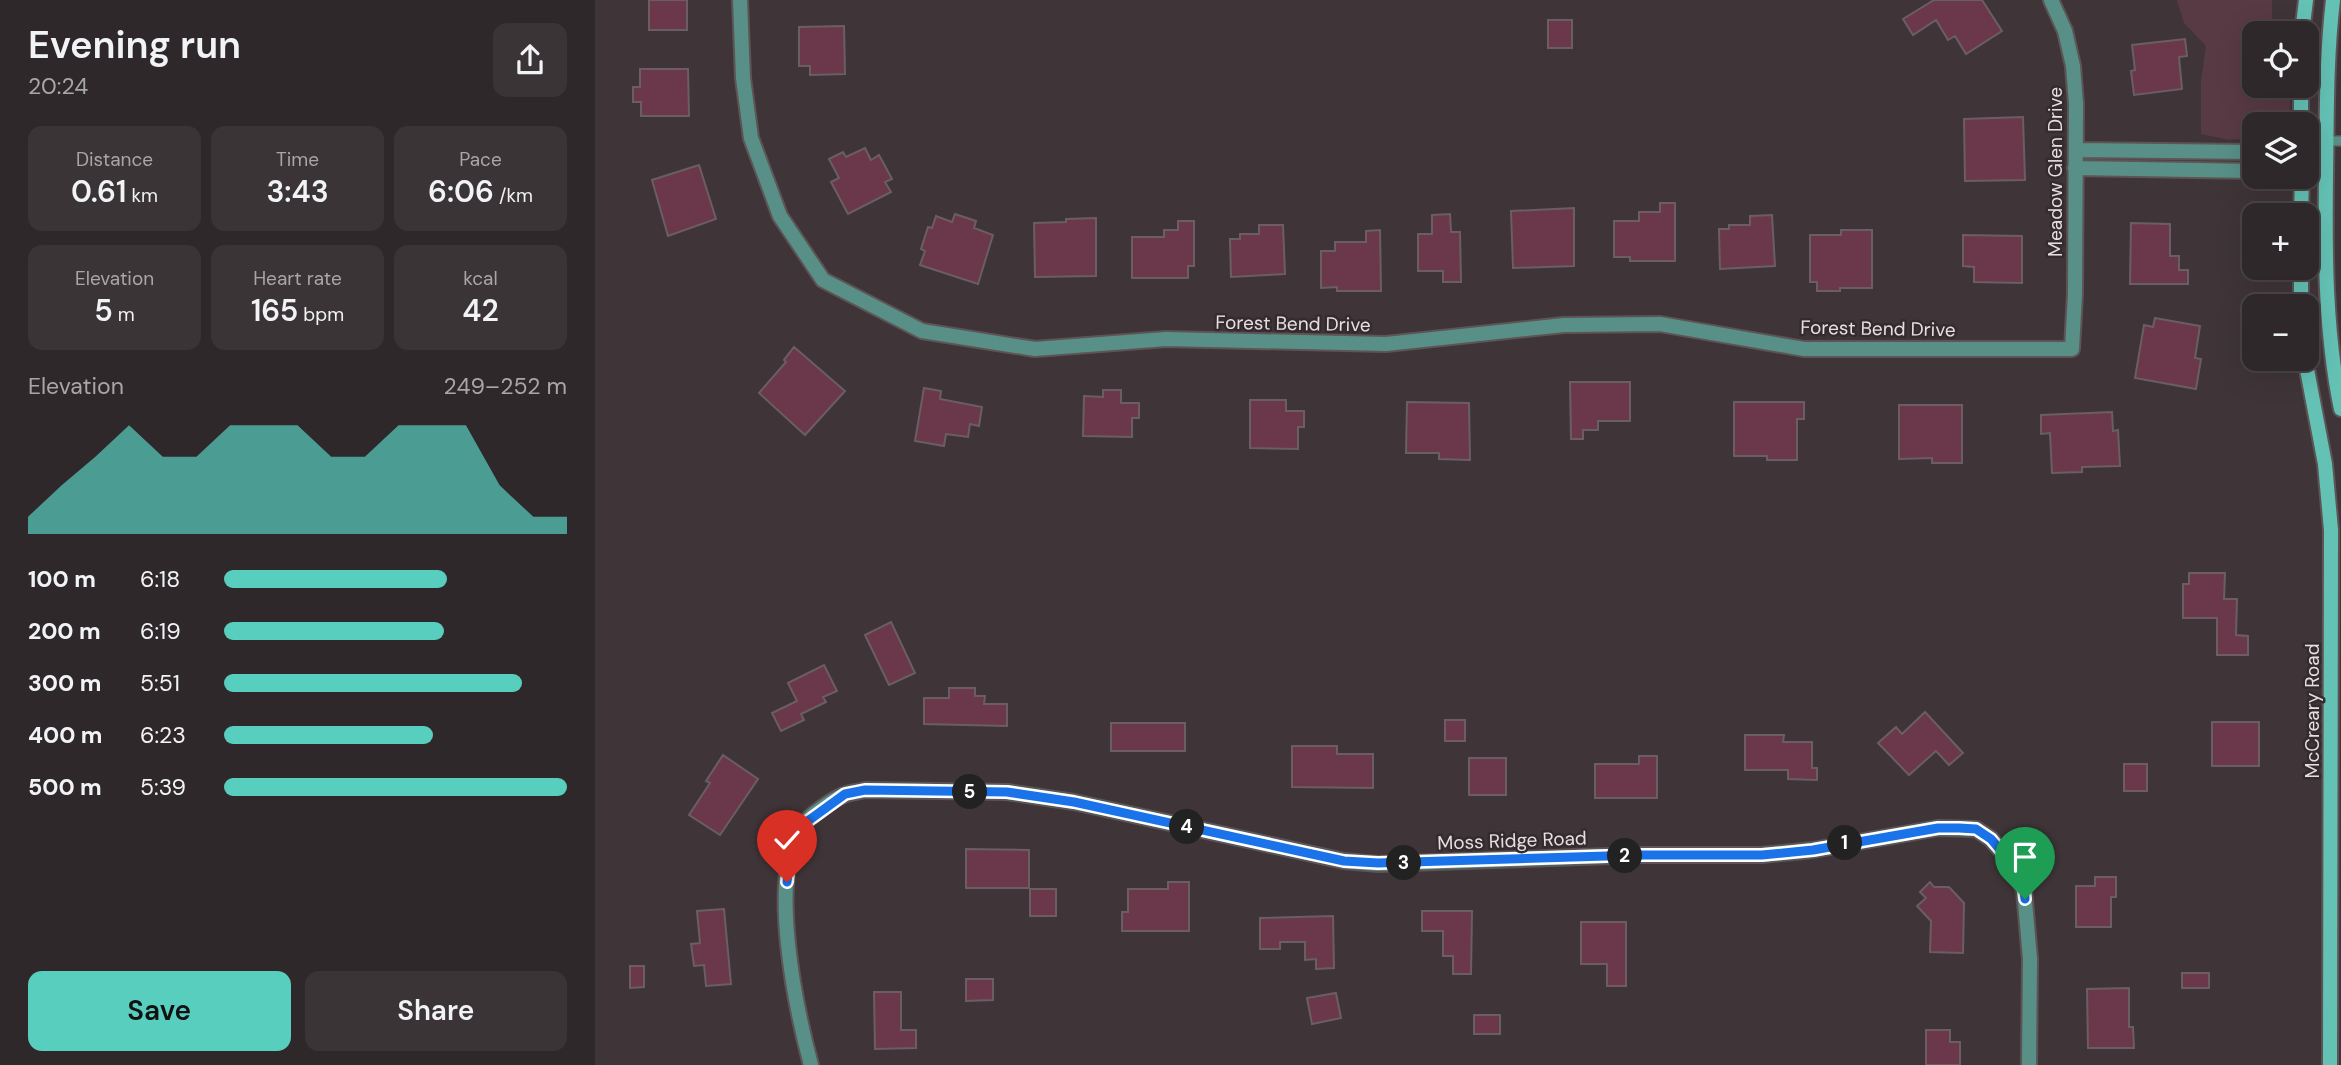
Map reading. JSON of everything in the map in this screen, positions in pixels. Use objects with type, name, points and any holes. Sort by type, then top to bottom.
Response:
[{"type":"main road","points":[[2303,21],[2306,0]]},
{"type":"main road","points":[[2333,0],[2327,54],[2331,145],[2326,172],[2329,335],[2341,409]]},
{"type":"main road","name":"McCreary Road","points":[[2307,371],[2325,464],[2331,530],[2330,1065]]},
{"type":"street","name":"Forest Bend Drive","points":[[740,0],[743,78],[751,138],[780,216],[823,280],[922,331],[1035,349],[1166,339],[1386,344],[1564,325],[1660,324],[1804,349],[2072,349]]},
{"type":"street","name":"Meadow Glen Drive","points":[[2051,0],[2065,30],[2073,66],[2076,104],[2072,349]]},
{"type":"street","points":[[2076,150],[2242,152]]},
{"type":"street","points":[[2075,169],[2242,171]]},
{"type":"street","points":[[2319,172],[2326,172]]},
{"type":"street","name":"Moss Ridge Road","points":[[811,1065],[791,975],[787,914],[790,855],[801,826],[845,794],[865,790],[1007,792],[1074,802],[1344,861],[1378,863],[1640,855],[1762,855],[1813,850],[1938,828],[1976,829],[1991,839],[2009,860],[2024,890],[2030,958],[2029,1065]]},
{"type":"shaded area","points":[[2177,0],[2272,0],[2272,21],[2242,21],[2242,98],[2290,98],[2289,112],[2242,112],[2242,139],[2229,140],[2201,134],[2201,81],[2206,46],[2184,23]]},
{"type":"building","points":[[649,0],[687,0],[687,30],[649,30]]},
{"type":"building","points":[[1934,0],[1982,0],[2002,31],[1966,54],[1955,36],[1948,40],[1936,20],[1913,35],[1903,19]]},
{"type":"building","points":[[1548,20],[1572,20],[1572,48],[1548,48]]},
{"type":"building","points":[[844,26],[845,74],[810,75],[810,66],[799,66],[799,27]]},
{"type":"building","points":[[2185,39],[2187,56],[2179,57],[2182,89],[2134,95],[2132,45]]},
{"type":"building","points":[[640,69],[688,69],[689,116],[641,116],[641,102],[633,102],[633,87],[640,87]]},
{"type":"building","points":[[2023,117],[2025,180],[1965,181],[1964,119]]},
{"type":"building","points":[[865,148],[871,160],[879,155],[892,179],[885,182],[891,192],[848,214],[831,182],[839,178],[829,159],[843,152],[846,157]]},
{"type":"building","points":[[699,165],[716,219],[668,236],[652,180]]},
{"type":"building","points":[[1660,203],[1675,203],[1675,261],[1630,261],[1630,257],[1614,257],[1614,221],[1639,221],[1639,212],[1660,212]]},
{"type":"building","points":[[1574,208],[1574,266],[1513,268],[1511,211]]},
{"type":"building","points":[[955,214],[976,221],[974,228],[993,235],[978,284],[920,265],[925,251],[921,249],[928,227],[932,228],[936,216],[952,222]]},
{"type":"building","points":[[1450,214],[1451,232],[1460,232],[1461,282],[1443,282],[1443,271],[1418,271],[1418,234],[1432,234],[1432,215]]},
{"type":"building","points":[[1772,215],[1775,266],[1720,269],[1719,229],[1729,229],[1729,225],[1750,225],[1750,216]]},
{"type":"building","points":[[1096,218],[1096,276],[1035,277],[1034,223]]},
{"type":"building","points":[[1178,221],[1194,221],[1194,266],[1188,266],[1188,278],[1132,278],[1132,237],[1164,237],[1164,230],[1178,230]]},
{"type":"building","points":[[2131,223],[2170,224],[2170,256],[2179,256],[2179,270],[2188,270],[2188,284],[2130,284]]},
{"type":"building","points":[[1259,225],[1283,225],[1285,274],[1231,277],[1230,239],[1240,239],[1240,234],[1259,234]]},
{"type":"building","points":[[1380,230],[1381,291],[1337,291],[1337,287],[1321,288],[1321,251],[1335,251],[1335,242],[1366,242],[1366,231]]},
{"type":"building","points":[[1841,230],[1872,230],[1872,288],[1817,291],[1817,282],[1810,282],[1810,235],[1841,235]]},
{"type":"building","points":[[1963,235],[2022,236],[2022,283],[1974,282],[1974,267],[1963,266]]},
{"type":"building","points":[[2155,318],[2200,326],[2195,358],[2201,359],[2196,389],[2135,378],[2144,325],[2153,327]]},
{"type":"building","points":[[794,347],[845,391],[805,435],[759,393],[786,362],[784,360]]},
{"type":"building","points":[[1570,382],[1630,382],[1630,421],[1598,421],[1598,430],[1583,430],[1583,439],[1571,439]]},
{"type":"building","points":[[924,388],[941,391],[940,399],[982,407],[979,426],[970,424],[968,437],[946,434],[944,446],[915,441]]},
{"type":"building","points":[[1103,390],[1121,390],[1121,403],[1139,403],[1139,418],[1132,418],[1132,437],[1083,436],[1084,396],[1103,397]]},
{"type":"building","points":[[1250,400],[1286,400],[1286,411],[1304,411],[1304,427],[1298,427],[1298,449],[1250,448]]},
{"type":"building","points":[[1407,402],[1469,403],[1470,460],[1439,459],[1439,453],[1406,453]]},
{"type":"building","points":[[1734,402],[1804,402],[1804,419],[1797,419],[1797,460],[1734,456]]},
{"type":"building","points":[[1899,405],[1962,405],[1962,463],[1932,463],[1932,458],[1899,459]]},
{"type":"building","points":[[2112,412],[2113,431],[2118,430],[2120,466],[2082,467],[2082,472],[2052,473],[2050,433],[2041,434],[2041,415]]},
{"type":"building","points":[[2189,573],[2225,573],[2224,599],[2237,599],[2236,635],[2248,636],[2248,655],[2217,655],[2217,618],[2183,618],[2183,584],[2189,584]]},
{"type":"building","points":[[891,622],[915,673],[889,685],[865,635]]},
{"type":"building","points":[[824,665],[837,691],[823,697],[826,702],[801,714],[804,720],[781,731],[772,713],[797,701],[788,683]]},
{"type":"building","points":[[949,688],[975,688],[975,696],[985,696],[984,704],[1007,704],[1007,726],[924,724],[924,698],[949,698]]},
{"type":"building","points":[[1925,712],[1963,753],[1949,765],[1936,751],[1909,775],[1878,743],[1896,727],[1902,734]]},
{"type":"building","points":[[1445,720],[1465,720],[1465,741],[1445,741]]},
{"type":"building","points":[[2212,722],[2259,722],[2259,766],[2212,766]]},
{"type":"building","points":[[1111,723],[1185,723],[1185,751],[1111,751]]},
{"type":"building","points":[[1745,735],[1784,735],[1783,742],[1812,742],[1812,768],[1817,768],[1817,780],[1788,779],[1788,770],[1745,770]]},
{"type":"building","points":[[1292,746],[1337,746],[1337,754],[1373,754],[1373,788],[1292,787]]},
{"type":"building","points":[[723,755],[758,779],[720,835],[689,815],[710,783],[706,781]]},
{"type":"building","points":[[1639,756],[1657,756],[1657,798],[1595,798],[1595,764],[1639,764]]},
{"type":"building","points":[[1469,758],[1506,758],[1506,795],[1469,795]]},
{"type":"building","points":[[2124,764],[2147,764],[2147,791],[2124,791]]},
{"type":"building","points":[[966,849],[1029,850],[1029,888],[966,888]]},
{"type":"building","points":[[2095,877],[2116,877],[2116,897],[2111,897],[2111,927],[2076,927],[2076,886],[2095,886]]},
{"type":"building","points":[[1168,882],[1189,882],[1189,931],[1122,931],[1122,912],[1128,912],[1128,889],[1168,889]]},
{"type":"building","points":[[1930,882],[1934,887],[1949,887],[1964,903],[1963,953],[1930,952],[1931,921],[1917,906],[1926,898],[1920,892]]},
{"type":"building","points":[[1030,889],[1056,889],[1056,916],[1030,916]]},
{"type":"building","points":[[724,909],[731,984],[706,986],[704,965],[694,966],[691,944],[700,943],[697,911]]},
{"type":"building","points":[[1422,911],[1472,911],[1471,974],[1453,974],[1453,956],[1443,956],[1443,931],[1422,931]]},
{"type":"building","points":[[1333,916],[1334,968],[1316,969],[1316,959],[1305,960],[1305,942],[1280,942],[1280,949],[1260,949],[1260,918]]},
{"type":"building","points":[[1581,922],[1626,922],[1626,986],[1607,986],[1607,964],[1581,964]]},
{"type":"building","points":[[630,966],[644,966],[644,987],[630,988]]},
{"type":"building","points":[[2182,973],[2209,973],[2209,988],[2182,988]]},
{"type":"building","points":[[966,979],[993,979],[993,1000],[966,1001]]},
{"type":"building","points":[[2129,988],[2129,1027],[2133,1027],[2134,1048],[2088,1048],[2087,989]]},
{"type":"building","points":[[874,992],[901,992],[901,1030],[916,1030],[916,1048],[875,1049]]},
{"type":"building","points":[[1336,993],[1341,1018],[1312,1024],[1307,998]]},
{"type":"building","points":[[1474,1015],[1500,1015],[1500,1034],[1474,1034]]},
{"type":"building","points":[[1926,1030],[1950,1030],[1950,1042],[1960,1042],[1960,1065],[1926,1065]]},
{"type":"route","points":[[787,882],[790,855],[801,826],[845,794],[865,790],[1007,792],[1074,802],[1344,861],[1378,863],[1640,855],[1762,855],[1813,850],[1938,828],[1976,829],[1991,839],[2009,860],[2024,890],[2025,899]]}]
